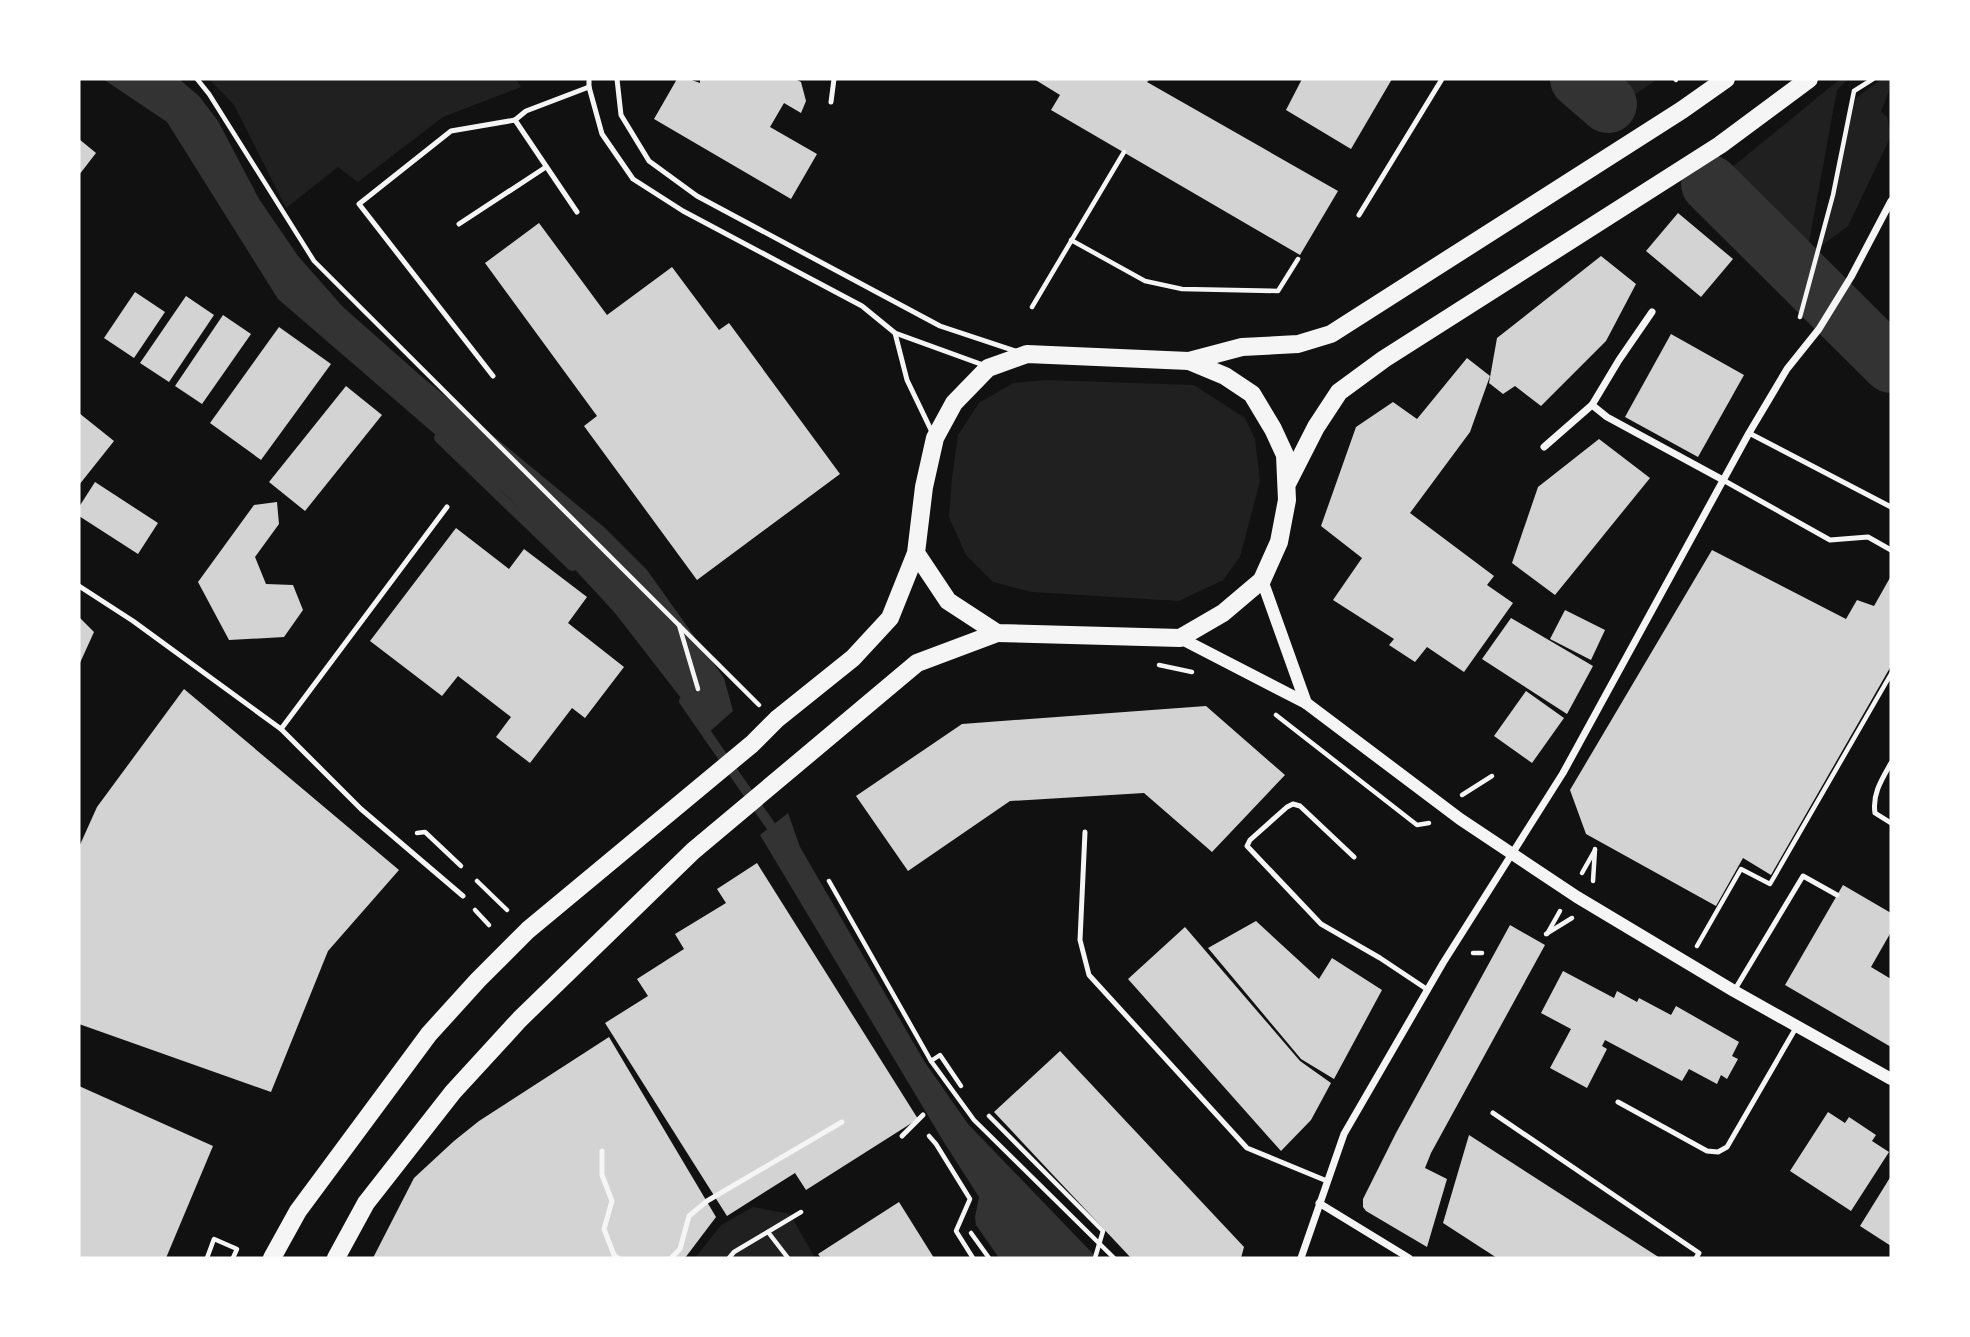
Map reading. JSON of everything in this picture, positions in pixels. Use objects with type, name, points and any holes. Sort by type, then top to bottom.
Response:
[{"type":"main road","points":[[272,1258],[298,1211],[437,1025],[528,930],[853,658],[890,618],[916,553],[924,487],[935,438],[954,403],[988,368],[1027,354],[1189,361],[1242,348],[1298,344],[1331,334],[1682,110],[1726,79]]},
{"type":"main road","points":[[1288,482],[1315,427],[1339,392],[1384,359],[1720,145],[1809,79]]},
{"type":"main road","points":[[336,1258],[366,1203],[453,1092],[529,1010],[693,851],[917,663],[997,633],[1180,638],[1223,613],[1262,580],[1279,542],[1287,500],[1285,455],[1252,394],[1225,376],[1189,361]]},
{"type":"main road","points":[[916,553],[948,601],[997,633]]},
{"type":"street","points":[[1301,1258],[1344,1134],[1428,990],[1563,773],[1749,433],[1787,369],[1819,329],[1851,277],[1891,201]]},
{"type":"street","points":[[1544,447],[1592,405],[1652,312]]},
{"type":"street","points":[[1592,405],[1606,417],[1723,480]]},
{"type":"street","points":[[1262,580],[1306,703]]},
{"type":"street","points":[[1180,638],[1306,703],[1460,819],[1577,897],[1734,991],[1891,1079]]},
{"type":"street","points":[[1319,1203],[1409,1258]]},
{"type":"lane","points":[[589,79],[602,134],[633,179],[683,211],[862,306],[895,333],[988,368]]},
{"type":"lane","points":[[617,79],[621,115],[649,161],[697,196],[940,326],[1027,354]]},
{"type":"lane","points":[[831,102],[834,79]]},
{"type":"lane","points":[[1359,215],[1442,79]]},
{"type":"lane","points":[[493,376],[359,204],[451,131],[516,120],[526,111],[589,87]]},
{"type":"lane","points":[[516,120],[576,212]]},
{"type":"lane","points":[[459,224],[546,167]]},
{"type":"lane","points":[[895,333],[907,380],[935,438]]},
{"type":"lane","points":[[1749,433],[1891,507]]},
{"type":"lane","points":[[1723,480],[1830,540],[1868,537],[1891,550]]},
{"type":"lane","points":[[281,729],[447,507]]},
{"type":"lane","points":[[79,586],[133,621],[281,729],[361,809],[463,896]]},
{"type":"lane","points":[[1891,763],[1873,802],[1875,813],[1891,823]]},
{"type":"lane","points":[[1354,857],[1300,806],[1293,804],[1269,823],[1247,846],[1321,924],[1428,990]]},
{"type":"lane","points":[[1085,832],[1080,940],[1089,975],[1247,1148],[1327,1181]]},
{"type":"lane","points":[[1734,991],[1802,876],[1838,895]]},
{"type":"lane","points":[[1618,1102],[1707,1151],[1718,1152],[1727,1147],[1797,1026]]},
{"type":"lane","points":[[1493,1113],[1699,1252],[1696,1258]]},
{"type":"lane","points":[[902,1136],[923,1115]]},
{"type":"lane","points":[[671,1258],[680,1248],[689,1216],[707,1202],[842,1122]]},
{"type":"lane","points":[[602,1151],[602,1175],[612,1201],[604,1229],[614,1255],[618,1258]]},
{"type":"path","points":[[197,79],[314,261],[759,705]]},
{"type":"path","points":[[1797,329],[1833,195],[1854,91],[1873,79]]},
{"type":"path","points":[[1032,307],[1124,152]]},
{"type":"path","points":[[1072,240],[1145,281],[1182,289],[1278,292],[1298,259]]},
{"type":"path","points":[[679,624],[698,689]]},
{"type":"path","points":[[1158,665],[1196,673]]},
{"type":"path","points":[[1711,922],[1741,869],[1770,884],[1891,674]]},
{"type":"path","points":[[1266,707],[1417,825]]},
{"type":"path","points":[[829,880],[931,1061],[974,1120],[1114,1258]]},
{"type":"path","points":[[477,911],[489,925]]},
{"type":"path","points":[[931,1061],[940,1055],[961,1086]]},
{"type":"path","points":[[989,1116],[1103,1231],[1096,1255]]},
{"type":"path","points":[[916,1122],[936,1144],[970,1199],[956,1231],[973,1258]]},
{"type":"path","points":[[1061,1205],[1070,1197]]},
{"type":"path","points":[[729,1258],[734,1252],[801,1212]]},
{"type":"path","points":[[768,1232],[788,1258]]},
{"type":"path","points":[[971,1233],[989,1258]]},
{"type":"path","points":[[207,1258],[214,1239],[237,1249],[233,1258]]},
{"type":"shaded area","points":[[103,79],[179,79],[199,96],[218,121],[259,199],[298,256],[343,307],[421,376],[605,528],[647,570],[724,678],[733,711],[708,733],[615,613],[510,499],[278,299],[167,122]]},
{"type":"shaded area","points":[[209,79],[516,79],[521,87],[443,117],[358,182],[338,167],[286,208],[234,105]]},
{"type":"shaded area","points":[[1619,79],[1657,79],[1636,94]]},
{"type":"shaded area","points":[[1840,79],[1848,79],[1837,90],[1807,253],[1798,269],[1709,186]]},
{"type":"shaded area","points":[[1882,79],[1891,79],[1881,111],[1887,117],[1891,136],[1848,226],[1817,249],[1856,98]]},
{"type":"shaded area","points":[[1045,380],[1194,385],[1245,418],[1255,439],[1260,481],[1240,557],[1223,580],[1179,601],[1032,592],[993,582],[966,555],[949,517],[958,435],[979,403],[1013,383]]},
{"type":"shaded area","points":[[788,813],[800,847],[924,1061],[968,1124],[1097,1258],[999,1258],[976,1225],[979,1197],[760,835]]},
{"type":"shaded area","points":[[753,1207],[790,1214],[815,1258],[695,1258],[721,1225]]},
{"type":"building","points":[[677,79],[700,83],[700,79],[795,79],[801,82],[806,101],[801,113],[784,103],[770,127],[817,154],[791,199],[654,119]]},
{"type":"building","points":[[1034,79],[1150,79],[1147,82],[1338,191],[1300,255],[1051,110],[1060,95]]},
{"type":"building","points":[[1302,79],[1392,79],[1351,149],[1286,110]]},
{"type":"building","points":[[79,139],[96,153],[79,175]]},
{"type":"building","points":[[1678,213],[1733,259],[1701,297],[1646,251]]},
{"type":"building","points":[[539,223],[607,315],[672,267],[719,330],[729,323],[840,474],[697,580],[584,426],[597,416],[485,263]]},
{"type":"building","points":[[1601,256],[1636,284],[1606,341],[1541,406],[1515,386],[1503,394],[1489,383],[1497,338]]},
{"type":"building","points":[[135,292],[165,312],[134,358],[104,338]]},
{"type":"building","points":[[186,296],[214,315],[169,382],[140,363]]},
{"type":"building","points":[[223,315],[251,334],[202,404],[175,386]]},
{"type":"building","points":[[279,327],[331,364],[261,460],[210,423]]},
{"type":"building","points":[[1671,334],[1744,375],[1698,457],[1625,417]]},
{"type":"building","points":[[1467,358],[1490,376],[1470,432],[1410,513],[1494,576],[1487,585],[1513,603],[1464,672],[1427,647],[1415,662],[1389,645],[1394,639],[1333,600],[1362,558],[1321,526],[1356,427],[1393,402],[1417,419]]},
{"type":"building","points":[[346,386],[382,415],[305,511],[269,482]]},
{"type":"building","points":[[79,413],[114,441],[79,485]]},
{"type":"building","points":[[1599,439],[1650,478],[1555,595],[1512,563],[1538,487]]},
{"type":"building","points":[[95,482],[158,523],[138,554],[79,516],[79,507]]},
{"type":"building","points":[[277,502],[279,524],[255,557],[266,584],[293,585],[303,610],[284,637],[229,640],[198,582],[254,505]]},
{"type":"building","points":[[456,528],[509,569],[524,549],[587,597],[568,623],[624,667],[585,718],[572,708],[530,763],[496,737],[511,717],[458,676],[442,696],[370,641]]},
{"type":"building","points":[[1712,550],[1846,619],[1857,600],[1874,606],[1891,576],[1891,666],[1771,875],[1743,858],[1716,906],[1586,834],[1570,790]]},
{"type":"building","points":[[1565,610],[1605,630],[1591,660],[1550,639]]},
{"type":"building","points":[[79,617],[94,632],[79,665]]},
{"type":"building","points":[[1511,618],[1593,666],[1567,714],[1482,659]]},
{"type":"building","points":[[184,689],[399,870],[328,951],[271,1092],[79,1024],[79,847],[97,807]]},
{"type":"building","points":[[1526,691],[1564,718],[1532,763],[1494,736]]},
{"type":"building","points":[[1206,706],[1285,775],[1212,852],[1144,793],[1010,801],[908,871],[856,796],[962,724]]},
{"type":"building","points":[[757,863],[918,1119],[806,1190],[795,1173],[727,1216],[605,1023],[648,996],[637,979],[684,949],[675,934],[726,903],[717,889]]},
{"type":"building","points":[[1843,885],[1891,913],[1891,932],[1871,967],[1891,979],[1891,1047],[1785,985]]},
{"type":"building","points":[[1256,921],[1319,979],[1332,958],[1382,990],[1334,1079],[1301,1059],[1208,948]]},
{"type":"building","points":[[1510,925],[1545,945],[1425,1168],[1447,1179],[1427,1247],[1366,1211],[1363,1199],[1396,1133]]},
{"type":"building","points":[[1185,927],[1300,1061],[1331,1083],[1311,1120],[1281,1151],[1128,979]]},
{"type":"building","points":[[1563,971],[1614,998],[1617,991],[1637,1002],[1639,998],[1671,1015],[1676,1006],[1739,1042],[1732,1056],[1738,1059],[1727,1079],[1721,1075],[1717,1084],[1689,1069],[1682,1081],[1605,1040],[1602,1046],[1607,1049],[1587,1088],[1550,1068],[1571,1029],[1541,1013]]},
{"type":"building","points":[[609,1037],[716,1217],[685,1258],[373,1258],[414,1178],[479,1121]]},
{"type":"building","points":[[1060,1051],[1244,1247],[1241,1258],[1131,1258],[994,1112]]},
{"type":"building","points":[[79,1086],[213,1146],[166,1258],[79,1258]]},
{"type":"building","points":[[1828,1112],[1845,1123],[1849,1117],[1876,1135],[1872,1141],[1889,1152],[1851,1211],[1790,1171]]},
{"type":"building","points":[[1469,1135],[1660,1258],[1497,1258],[1443,1223]]},
{"type":"building","points":[[1891,1176],[1891,1246],[1860,1226]]},
{"type":"building","points":[[899,1202],[934,1258],[821,1258],[818,1254]]},
{"type":"waterway","points":[[1579,79],[1608,104]]},
{"type":"waterway","points":[[1710,184],[1891,364]]},
{"type":"waterway","points":[[439,438],[572,566]]},
{"type":"waterway","points":[[684,701],[777,835]]}]
